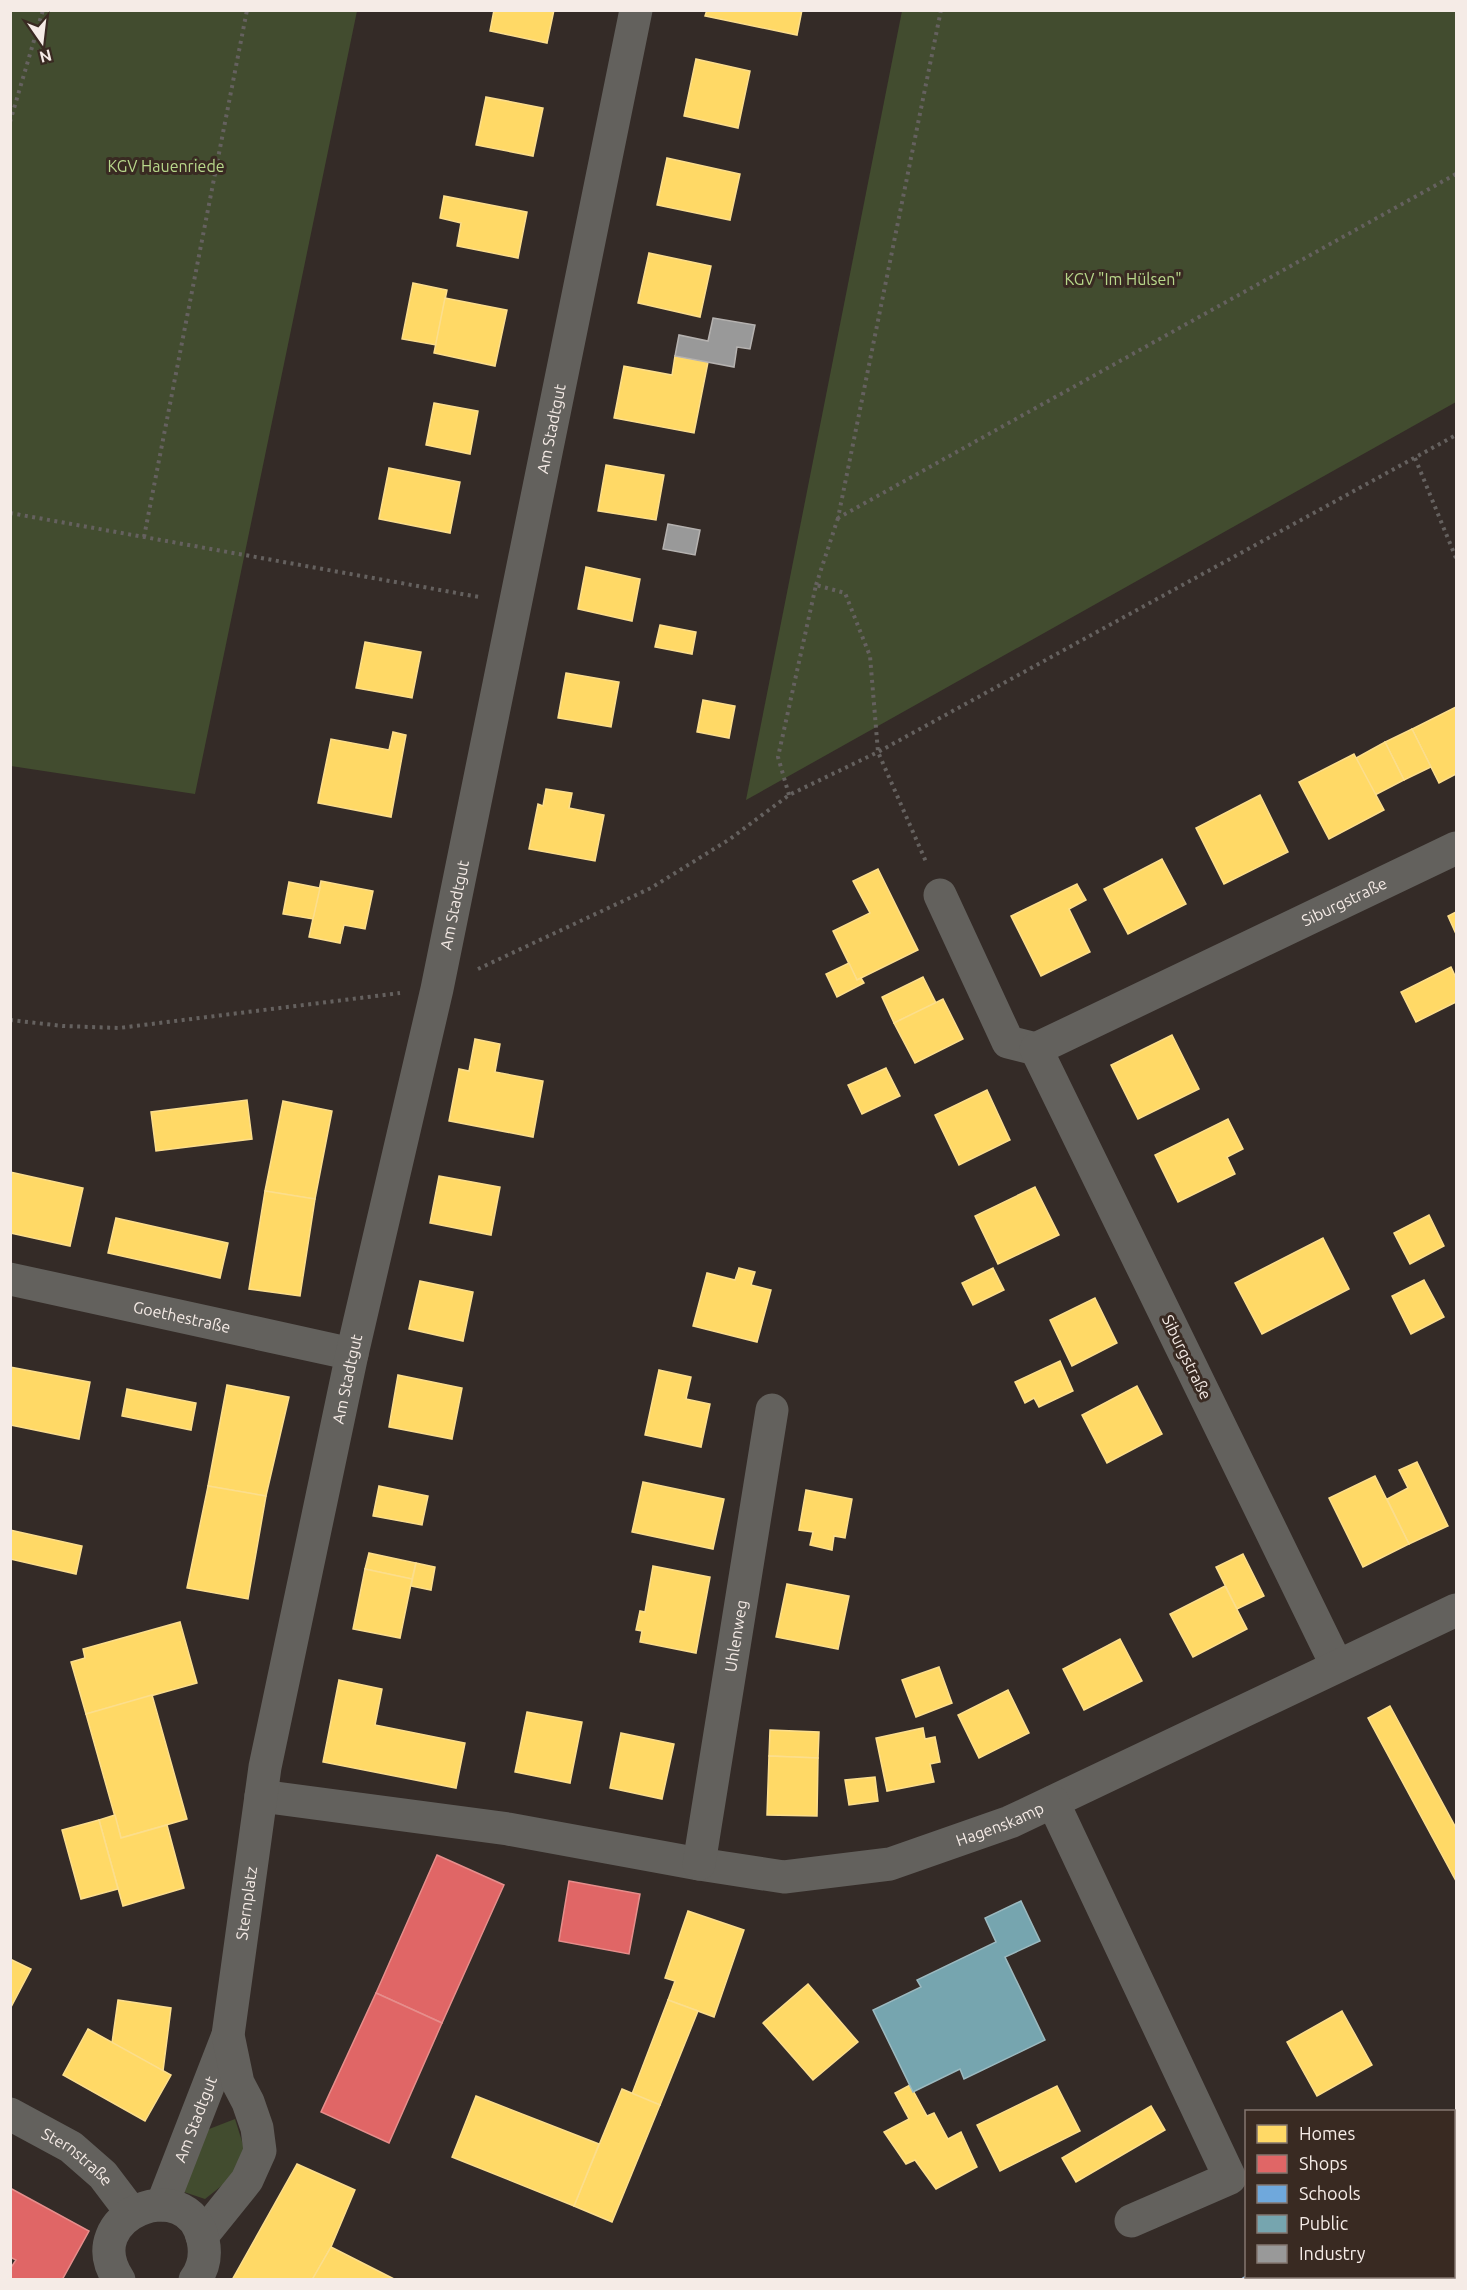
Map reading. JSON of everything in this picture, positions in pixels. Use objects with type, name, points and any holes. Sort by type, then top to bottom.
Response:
[{"type":"street","name":"Am Stadtgut","points":[[261,1796],[265,1767],[352,1354],[437,989],[636,10]]},
{"type":"street","name":"Siburgstraße","points":[[1337,1666],[1036,1048],[1456,848]]},
{"type":"street","points":[[940,895],[1008,1042],[1036,1048]]},
{"type":"street","name":"Goethestraße","points":[[10,1279],[352,1354]]},
{"type":"street","name":"Uhlenweg","points":[[699,1864],[771,1410]]},
{"type":"street","name":"Hagenskamp","points":[[261,1796],[508,1829],[699,1864],[784,1876],[890,1864],[1010,1822],[1456,1610]]},
{"type":"street","name":"Sternplatz","points":[[202,2236],[247,2180],[260,2151],[257,2128],[249,2102],[238,2083],[228,2035],[261,1796]]},
{"type":"street","points":[[1053,1802],[1230,2178],[1131,2221]]},
{"type":"street","name":"Am Stadtgut","points":[[146,2209],[228,2035]]},
{"type":"street","name":"Sternstraße","points":[[10,2114],[71,2147],[146,2209]]},
{"type":"street","points":[[119,2280],[111,2264],[110,2249],[113,2235],[120,2222],[146,2209],[174,2207],[196,2224],[202,2236],[205,2250],[203,2263],[195,2280]]},
{"type":"path","points":[[10,122],[43,10]]},
{"type":"path","points":[[144,537],[248,10]]},
{"type":"path","points":[[789,795],[778,758],[816,585],[838,518],[941,10]]},
{"type":"path","points":[[838,518],[1456,174]]},
{"type":"path","points":[[10,1020],[63,1026],[120,1028],[284,1006],[437,989],[651,888],[730,839],[789,795],[878,752],[1456,435]]},
{"type":"path","points":[[1415,458],[1456,558]]},
{"type":"path","points":[[10,513],[514,603]]},
{"type":"path","points":[[816,585],[845,593],[870,656],[878,752],[940,895]]},
{"type":"green space","name":"KGV Hauenriede","points":[[10,11],[357,11],[195,794],[11,766]]},
{"type":"green space","name":"KGV \"Im Hülsen\"","points":[[902,11],[1456,11],[1456,402],[746,800]]},
{"type":"green space","points":[[235,2119],[249,2164],[205,2199],[181,2191],[204,2131]]},
{"type":"building: Homes","points":[[494,10],[554,10],[547,43],[490,31]]},
{"type":"building: Homes","points":[[707,10],[802,10],[797,35],[705,16]]},
{"type":"building: Homes","points":[[696,59],[750,71],[738,128],[684,116]]},
{"type":"building: Homes","points":[[486,97],[543,108],[533,156],[476,145]]},
{"type":"building: Homes","points":[[667,158],[740,174],[730,220],[657,205]]},
{"type":"building: Homes","points":[[444,196],[527,212],[518,258],[457,246],[461,223],[440,218]]},
{"type":"building: Homes","points":[[649,253],[711,266],[700,317],[638,303]]},
{"type":"building: Homes","points":[[413,283],[447,290],[436,345],[402,339]]},
{"type":"building: Homes","points":[[445,298],[507,310],[495,366],[434,353]]},
{"type":"building: Homes","points":[[675,356],[708,362],[694,433],[614,418],[624,366],[672,375]]},
{"type":"building: Homes","points":[[434,403],[478,411],[470,454],[426,445]]},
{"type":"building: Homes","points":[[606,465],[664,475],[656,520],[598,511]]},
{"type":"building: Homes","points":[[389,468],[460,482],[450,533],[379,519]]},
{"type":"building: Homes","points":[[586,567],[640,579],[632,621],[578,609]]},
{"type":"building: Homes","points":[[660,625],[696,632],[692,654],[655,647]]},
{"type":"building: Homes","points":[[365,642],[421,652],[412,698],[356,688]]},
{"type":"building: Homes","points":[[566,673],[619,682],[611,727],[558,718]]},
{"type":"building: Homes","points":[[703,700],[735,706],[729,738],[697,732]]},
{"type":"building: Homes","points":[[1456,707],[1456,774],[1439,783],[1412,729]]},
{"type":"building: Homes","points":[[1412,729],[1431,767],[1404,780],[1385,742]]},
{"type":"building: Homes","points":[[393,732],[406,735],[391,817],[318,803],[331,739],[389,750]]},
{"type":"building: Homes","points":[[1385,742],[1404,780],[1375,795],[1356,758]]},
{"type":"building: Homes","points":[[1354,754],[1384,810],[1329,839],[1299,782]]},
{"type":"building: Homes","points":[[546,789],[572,793],[569,808],[604,815],[595,861],[529,849],[538,804],[543,806]]},
{"type":"building: Homes","points":[[1260,795],[1288,852],[1224,884],[1196,828]]},
{"type":"building: Homes","points":[[1162,859],[1186,904],[1128,934],[1104,889]]},
{"type":"building: Homes","points":[[878,869],[918,950],[857,980],[833,931],[870,913],[853,881]]},
{"type":"building: Homes","points":[[321,881],[373,891],[365,929],[344,925],[340,943],[309,937]]},
{"type":"building: Homes","points":[[289,882],[320,888],[313,919],[283,914]]},
{"type":"building: Homes","points":[[1077,884],[1086,900],[1069,909],[1090,952],[1041,976],[1011,916]]},
{"type":"building: Homes","points":[[1456,912],[1456,934],[1448,916]]},
{"type":"building: Homes","points":[[849,963],[857,980],[861,978],[864,983],[837,997],[826,974]]},
{"type":"building: Homes","points":[[1451,967],[1456,978],[1456,1002],[1416,1022],[1401,992]]},
{"type":"building: Homes","points":[[923,977],[936,1003],[894,1023],[882,997]]},
{"type":"building: Homes","points":[[943,999],[963,1039],[915,1063],[894,1023]]},
{"type":"building: Homes","points":[[1172,1035],[1199,1089],[1138,1119],[1111,1065]]},
{"type":"building: Homes","points":[[475,1039],[500,1044],[495,1072],[543,1081],[533,1137],[449,1121],[459,1069],[469,1071]]},
{"type":"building: Homes","points":[[886,1068],[900,1096],[862,1114],[848,1085]]},
{"type":"building: Homes","points":[[987,1090],[1010,1140],[959,1165],[935,1115]]},
{"type":"building: Homes","points":[[247,1100],[252,1139],[156,1151],[151,1112]]},
{"type":"building: Homes","points":[[283,1101],[332,1111],[315,1199],[265,1191]]},
{"type":"building: Homes","points":[[1228,1119],[1243,1149],[1227,1157],[1235,1174],[1178,1202],[1155,1155]]},
{"type":"building: Homes","points":[[10,1172],[83,1188],[70,1246],[10,1233]]},
{"type":"building: Homes","points":[[439,1176],[500,1187],[491,1235],[430,1223]]},
{"type":"building: Homes","points":[[1035,1187],[1059,1235],[998,1264],[975,1216]]},
{"type":"building: Homes","points":[[265,1191],[315,1199],[300,1296],[249,1289]]},
{"type":"building: Homes","points":[[1429,1215],[1444,1246],[1410,1264],[1394,1233]]},
{"type":"building: Homes","points":[[116,1218],[228,1243],[220,1278],[108,1253]]},
{"type":"building: Homes","points":[[1323,1238],[1349,1289],[1262,1334],[1235,1283]]},
{"type":"building: Homes","points":[[739,1268],[755,1272],[751,1285],[771,1290],[757,1342],[693,1326],[707,1273],[735,1280]]},
{"type":"building: Homes","points":[[993,1268],[1004,1290],[973,1305],[962,1283]]},
{"type":"building: Homes","points":[[1424,1280],[1444,1317],[1411,1334],[1392,1296]]},
{"type":"building: Homes","points":[[420,1281],[473,1292],[463,1341],[409,1329]]},
{"type":"building: Homes","points":[[1095,1298],[1117,1343],[1072,1366],[1050,1320]]},
{"type":"building: Homes","points":[[1060,1361],[1073,1391],[1039,1407],[1034,1398],[1025,1403],[1015,1382]]},
{"type":"building: Homes","points":[[10,1367],[90,1382],[79,1439],[10,1425]]},
{"type":"building: Homes","points":[[659,1370],[691,1377],[686,1399],[710,1404],[701,1447],[645,1435]]},
{"type":"building: Homes","points":[[398,1375],[462,1388],[452,1439],[389,1427]]},
{"type":"building: Homes","points":[[227,1385],[289,1397],[266,1496],[208,1486]]},
{"type":"building: Homes","points":[[1137,1386],[1162,1434],[1107,1463],[1082,1415]]},
{"type":"building: Homes","points":[[127,1389],[196,1403],[191,1430],[122,1416]]},
{"type":"building: Homes","points":[[1417,1462],[1448,1526],[1409,1544],[1387,1499],[1408,1488],[1399,1470]]},
{"type":"building: Homes","points":[[1375,1476],[1409,1544],[1363,1567],[1329,1498]]},
{"type":"building: Homes","points":[[643,1482],[724,1499],[713,1549],[632,1532]]},
{"type":"building: Homes","points":[[208,1486],[266,1496],[248,1599],[187,1588]]},
{"type":"building: Homes","points":[[379,1486],[428,1496],[422,1525],[373,1516]]},
{"type":"building: Homes","points":[[806,1490],[852,1499],[845,1538],[834,1536],[832,1550],[810,1545],[813,1532],[799,1530]]},
{"type":"building: Homes","points":[[10,1530],[82,1546],[76,1574],[10,1559]]},
{"type":"building: Homes","points":[[369,1553],[416,1563],[412,1579],[365,1569]]},
{"type":"building: Homes","points":[[1243,1554],[1264,1596],[1237,1609],[1216,1567]]},
{"type":"building: Homes","points":[[416,1563],[435,1567],[431,1590],[411,1586]]},
{"type":"building: Homes","points":[[653,1566],[710,1577],[696,1653],[640,1642],[642,1631],[636,1630],[640,1611],[645,1612]]},
{"type":"building: Homes","points":[[365,1569],[412,1579],[400,1638],[353,1629]]},
{"type":"building: Homes","points":[[787,1584],[849,1596],[838,1649],[776,1637]]},
{"type":"building: Homes","points":[[1225,1586],[1247,1629],[1193,1657],[1170,1614]]},
{"type":"building: Homes","points":[[180,1622],[197,1683],[86,1714],[71,1662],[85,1658],[83,1649]]},
{"type":"building: Homes","points":[[1120,1639],[1142,1681],[1084,1710],[1063,1669]]},
{"type":"building: Homes","points":[[939,1667],[952,1703],[916,1717],[902,1680]]},
{"type":"building: Homes","points":[[339,1680],[382,1689],[375,1725],[465,1743],[456,1788],[323,1762]]},
{"type":"building: Homes","points":[[1008,1690],[1029,1733],[979,1758],[958,1715]]},
{"type":"building: Homes","points":[[152,1695],[187,1819],[121,1838],[86,1714]]},
{"type":"building: Homes","points":[[1390,1706],[1456,1828],[1456,1881],[1368,1718]]},
{"type":"building: Homes","points":[[527,1712],[582,1722],[570,1783],[515,1772]]},
{"type":"building: Homes","points":[[923,1728],[925,1739],[935,1737],[940,1762],[930,1764],[934,1782],[887,1791],[876,1738]]},
{"type":"building: Homes","points":[[770,1730],[819,1732],[818,1758],[769,1756]]},
{"type":"building: Homes","points":[[621,1733],[674,1744],[662,1799],[610,1788]]},
{"type":"building: Homes","points":[[769,1756],[818,1758],[817,1816],[767,1815]]},
{"type":"building: Homes","points":[[875,1777],[878,1801],[849,1805],[845,1780]]},
{"type":"building: Homes","points":[[115,1815],[121,1838],[167,1825],[184,1888],[123,1906],[99,1820]]},
{"type":"building: Homes","points":[[99,1820],[118,1889],[81,1899],[62,1830]]},
{"type":"building: Homes","points":[[688,1911],[744,1930],[714,2017],[668,2000],[675,1981],[665,1978]]},
{"type":"building: Homes","points":[[10,1959],[31,1969],[10,2009]]},
{"type":"building: Homes","points":[[808,1984],[858,2042],[813,2080],[763,2023]]},
{"type":"building: Homes","points":[[118,2000],[171,2008],[163,2071],[112,2043]]},
{"type":"building: Homes","points":[[668,2000],[698,2011],[660,2105],[632,2094]]},
{"type":"building: Homes","points":[[1342,2011],[1372,2065],[1317,2096],[1287,2042]]},
{"type":"building: Homes","points":[[88,2029],[171,2075],[145,2121],[63,2075]]},
{"type":"building: Homes","points":[[910,2085],[927,2116],[934,2113],[948,2139],[961,2132],[977,2167],[936,2189],[915,2160],[906,2164],[884,2132],[909,2119],[895,2093]]},
{"type":"building: Homes","points":[[1057,2086],[1080,2131],[1000,2171],[977,2125]]},
{"type":"building: Homes","points":[[622,2089],[660,2105],[612,2222],[574,2206]]},
{"type":"building: Homes","points":[[476,2096],[599,2144],[574,2206],[452,2157]]},
{"type":"building: Homes","points":[[1151,2106],[1165,2130],[1076,2182],[1062,2158]]},
{"type":"building: Homes","points":[[297,2164],[355,2190],[331,2247],[312,2280],[232,2280]]},
{"type":"building: Homes","points":[[331,2247],[396,2280],[312,2280]]},
{"type":"building: Shops","points":[[437,1855],[504,1885],[442,2023],[376,1993]]},
{"type":"building: Shops","points":[[569,1881],[640,1894],[629,1954],[559,1941]]},
{"type":"building: Shops","points":[[376,1993],[442,2023],[389,2143],[321,2112]]},
{"type":"building: Shops","points":[[10,2188],[89,2231],[62,2280],[10,2280],[10,2269],[16,2260],[10,2257]]},
{"type":"building: Schools","points":[[1245,2277],[1359,2278],[1360,2280],[1240,2280]]},
{"type":"building: Public","points":[[1021,1901],[1040,1941],[1005,1957],[1045,2040],[964,2079],[960,2069],[913,2092],[873,2010],[921,1987],[917,1980],[996,1942],[985,1918]]},
{"type":"building: Industry","points":[[713,318],[755,325],[750,349],[737,347],[734,367],[675,356],[679,335],[708,341]]},
{"type":"building: Industry","points":[[668,524],[700,530],[695,555],[663,549]]}]
